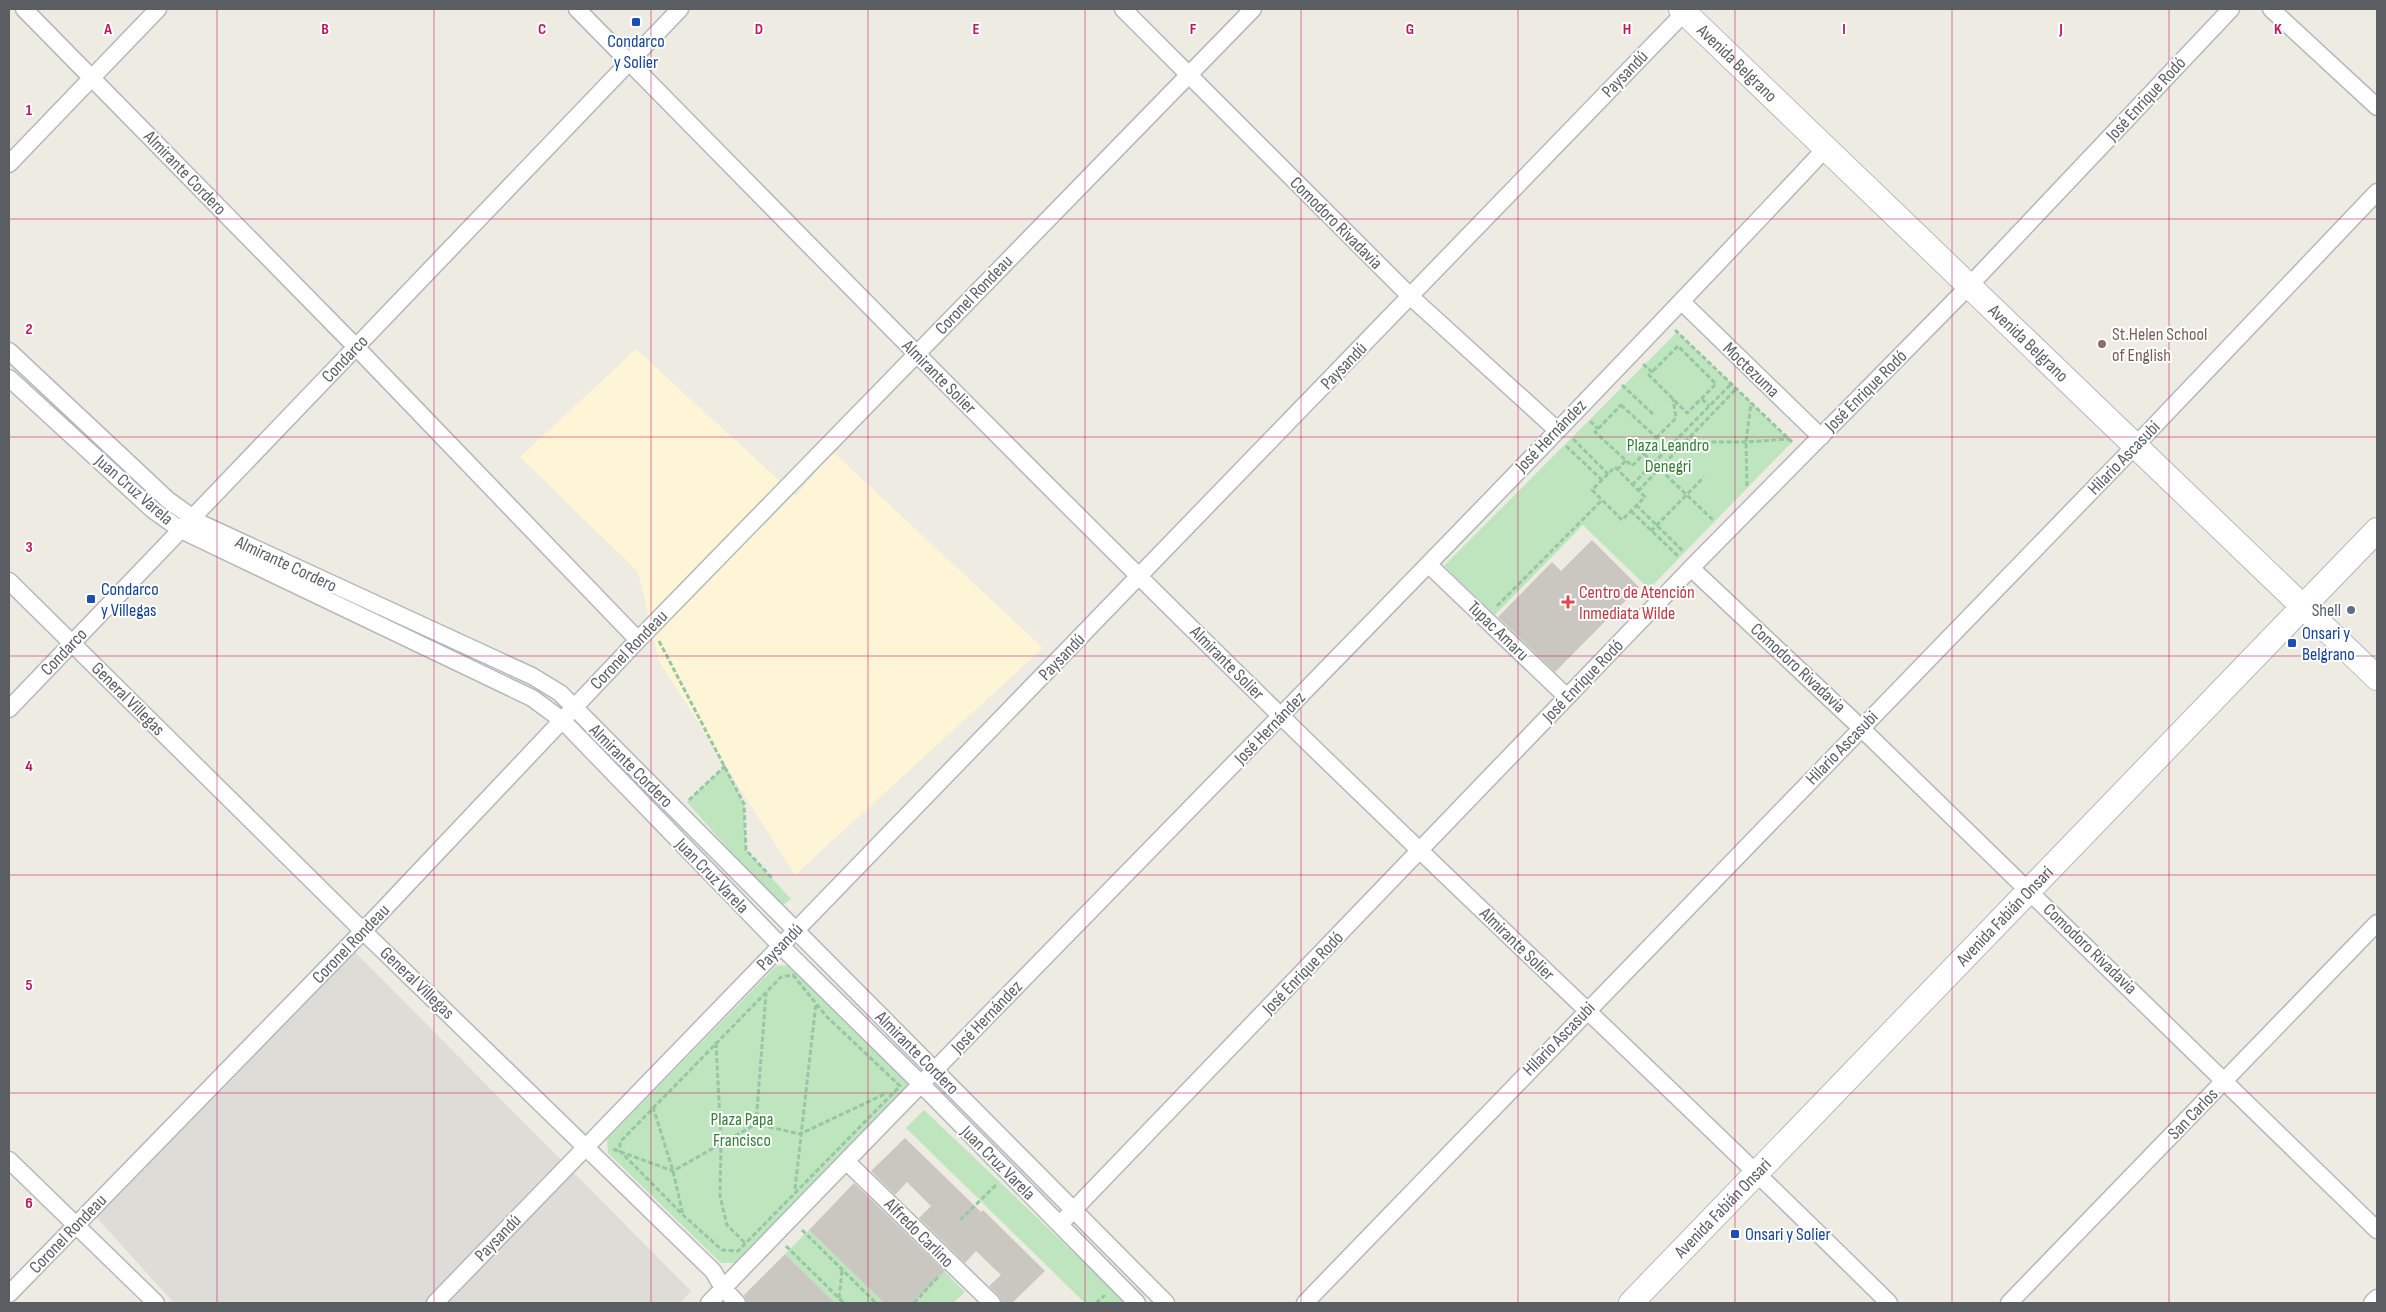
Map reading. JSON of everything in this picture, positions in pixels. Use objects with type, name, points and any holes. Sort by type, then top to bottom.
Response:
[{"type":"street","name":"Almirante Cordero","points":[[24,9],[356,347],[644,634]]},
{"type":"street","points":[[9,164],[158,9]]},
{"type":"street","name":"Almirante Solier","points":[[577,9],[916,355],[1140,577],[1420,852],[1758,1172],[1889,1303]]},
{"type":"street","name":"Condarco","points":[[9,709],[680,9]]},
{"type":"street","name":"Comodoro Rivadavia","points":[[1123,9],[1411,297],[1557,430]]},
{"type":"street","name":"Coronel Rondeau","points":[[9,1294],[363,931],[644,634],[1253,9]]},
{"type":"street","name":"José Enrique Rodó","points":[[1060,1224],[1747,511],[1969,286],[2231,9]]},
{"type":"street","points":[[2272,9],[2377,107]]},
{"type":"street","name":"Avenida Belgrano","points":[[1684,10],[2377,678]]},
{"type":"street","name":"Paysandú","points":[[435,1303],[585,1146],[1411,297],[1684,10]]},
{"type":"street","name":"José Hernández","points":[[709,1303],[848,1162],[918,1082],[934,1071],[1429,565],[1682,302],[1826,148]]},
{"type":"street","name":"Hilario Ascasubi","points":[[1305,1303],[2136,445],[2377,192]]},
{"type":"street","name":"Moctezuma","points":[[1682,302],[1820,437]]},
{"type":"street","name":"Almirante Cordero","points":[[9,351],[168,500],[192,518],[226,536],[545,683],[574,708],[1166,1303]]},
{"type":"street","name":"Juan Cruz Varela","points":[[9,378],[153,510],[180,530],[532,698],[562,720],[781,946],[1137,1303]]},
{"type":"street","name":"Avenida Fabián Onsari","points":[[1631,1303],[2377,530]]},
{"type":"street","name":"Tupac Amaru","points":[[1429,565],[1567,697]]},
{"type":"street","name":"Comodoro Rivadavia","points":[[1694,566],[2226,1080],[2377,1230]]},
{"type":"street","name":"General Villegas","points":[[9,581],[363,931],[713,1270],[723,1288],[737,1303]]},
{"type":"street","name":"San Carlos","points":[[2009,1303],[2377,923]]},
{"type":"street","points":[[9,1160],[156,1303]]},
{"type":"street","name":"Alfredo Carlino","points":[[848,1162],[950,1264],[992,1303]]},
{"type":"street","points":[[2372,1303],[2377,1298]]},
{"type":"path","points":[[1664,320],[1804,454]]},
{"type":"path","points":[[1678,346],[1716,384],[1687,413],[1673,398],[1649,375],[1678,346]]},
{"type":"path","points":[[1611,375],[1654,415]]},
{"type":"path","points":[[1632,485],[1731,384]]},
{"type":"path","points":[[1638,491],[1736,389]]},
{"type":"path","points":[[1656,438],[1621,405],[1595,432],[1632,466],[1676,418],[1673,398]]},
{"type":"path","points":[[1702,398],[1710,406]]},
{"type":"path","points":[[1747,511],[1746,442],[1751,403]]},
{"type":"path","points":[[1557,430],[1608,474]]},
{"type":"path","points":[[1557,430],[1602,480]]},
{"type":"path","points":[[1674,442],[1746,442],[1820,437]]},
{"type":"path","points":[[1644,454],[1726,533]]},
{"type":"path","points":[[1617,470],[1626,460]]},
{"type":"path","points":[[1615,467],[1617,470],[1645,497],[1622,520],[1592,490],[1615,467]]},
{"type":"path","points":[[1651,531],[1704,477]]},
{"type":"path","points":[[1486,618],[1602,500]]},
{"type":"path","points":[[1636,505],[1694,566]]},
{"type":"path","points":[[1630,511],[1694,566]]},
{"type":"path","points":[[644,634],[661,642],[744,804],[746,850],[778,885]]},
{"type":"path","points":[[687,802],[724,766]]},
{"type":"path","points":[[793,975],[816,1003],[900,1086],[738,1251],[722,1250],[620,1151],[620,1142],[781,977],[793,975]]},
{"type":"path","points":[[756,1124],[766,993]]},
{"type":"path","points":[[795,1193],[800,1134],[816,1003]]},
{"type":"path","points":[[716,1043],[721,1142],[720,1196],[727,1225],[746,1243]]},
{"type":"path","points":[[673,1171],[721,1142],[756,1124],[800,1134],[900,1086],[918,1082]]},
{"type":"path","points":[[654,1107],[684,1215]]},
{"type":"path","points":[[610,1148],[673,1171]]},
{"type":"path","points":[[960,1220],[1008,1173]]},
{"type":"path","points":[[791,1219],[876,1303]]},
{"type":"path","points":[[775,1235],[844,1303]]},
{"type":"path","points":[[914,1303],[950,1264]]},
{"type":"path","points":[[838,1298],[842,1270]]},
{"type":"shaded area","points":[[636,349],[796,496],[832,451],[1043,648],[795,875],[659,661],[638,572],[520,457]]},
{"type":"shaded area","points":[[350,947],[691,1291],[680,1303],[174,1303],[87,1207]]},
{"type":"green space","name":"Plaza Leandro Denegri","points":[[1677,332],[1792,442],[1649,589],[1583,525],[1495,615],[1444,566]]},
{"type":"green space","points":[[725,766],[744,804],[746,850],[791,899],[784,904],[776,903],[687,802]]},
{"type":"green space","name":"Plaza Papa Francisco","points":[[791,965],[911,1084],[735,1263],[721,1263],[608,1153],[607,1139],[776,966]]},
{"type":"green space","points":[[924,1110],[1127,1303],[1085,1303],[906,1128]]},
{"type":"green space","points":[[809,1230],[884,1303],[835,1303],[785,1254]]},
{"type":"green space","points":[[944,1271],[965,1292],[953,1303],[912,1303]]},
{"type":"building","name":"Centro de Atención Inmediata Wilde","points":[[1592,540],[1639,587],[1555,672],[1498,617],[1552,562],[1561,571]]},
{"type":"building","points":[[905,1138],[981,1212],[983,1210],[1045,1271],[1012,1303],[1002,1303],[999,1296],[989,1286],[1001,1275],[976,1251],[965,1263],[919,1218],[931,1206],[907,1182],[895,1195],[871,1171]]},
{"type":"building","points":[[854,1183],[945,1271],[912,1303],[884,1303],[809,1230]]},
{"type":"building","points":[[785,1254],[835,1303],[747,1303],[744,1295]]},
{"type":"place","name":"Condarco y Solier","points":[[636,22]]},
{"type":"place","name":"St.Helen School of English","points":[[2102,344]]},
{"type":"place","name":"Condarco y Villegas","points":[[91,599]]},
{"type":"place","name":"Centro de Atención Inmediata Wilde","points":[[1568,602]]},
{"type":"place","name":"Shell","points":[[2351,610]]},
{"type":"place","name":"Onsari y Belgrano","points":[[2292,643]]},
{"type":"place","name":"Onsari y Solier","points":[[1735,1234]]}]
